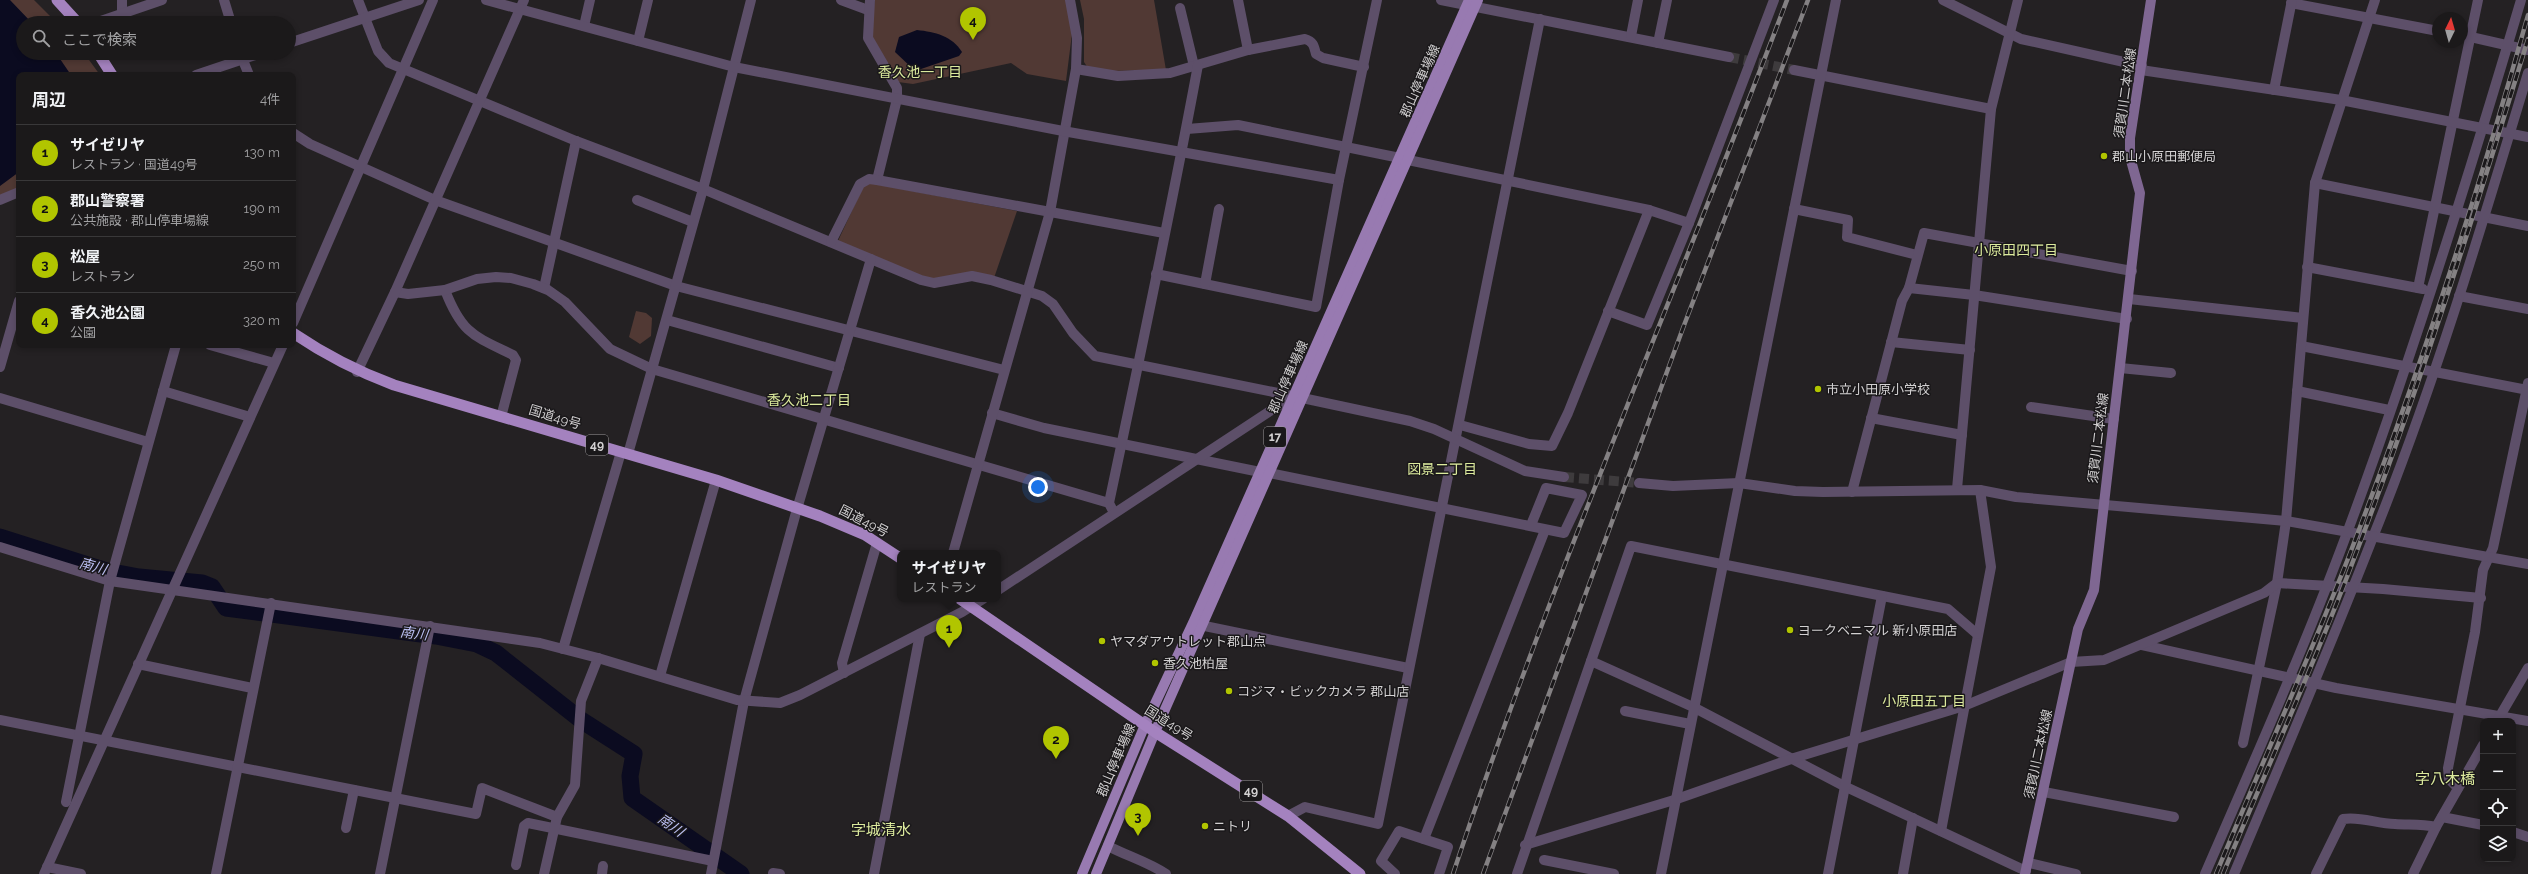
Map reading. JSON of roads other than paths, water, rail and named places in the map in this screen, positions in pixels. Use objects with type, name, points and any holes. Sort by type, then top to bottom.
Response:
[{"type":"highway","points":[[57,0],[72,16]]},
{"type":"highway","points":[[102,60],[110,72]]},
{"type":"highway","name":"国道49号","points":[[296,335],[327,356],[357,372],[501,417],[716,480],[846,526],[897,556]]},
{"type":"highway","name":"国道49号","points":[[965,602],[1144,725],[1288,816],[1360,874]]},
{"type":"main road","name":"須賀川二本松線","points":[[2026,869],[2044,792],[2078,628],[2094,590],[2127,319],[2140,193],[2130,157],[2130,138],[2152,0]]},
{"type":"main road","name":"郡山停車場線","points":[[1096,874],[1155,732],[1197,625],[1472,3]]},
{"type":"main road","name":"郡山停車場線","points":[[1082,874],[1144,725],[1197,625]]},
{"type":"street","points":[[122,0],[122,13]]},
{"type":"street","points":[[114,16],[162,0]]},
{"type":"street","points":[[224,0],[229,16]]},
{"type":"street","points":[[358,0],[380,55],[389,63],[403,70],[576,141],[703,189],[871,259],[934,283],[972,276],[1028,291],[1054,304],[1078,338],[1095,356],[1410,421],[1456,439],[1525,471],[1564,477]]},
{"type":"street","points":[[296,41],[419,0]]},
{"type":"street","points":[[296,316],[433,0]]},
{"type":"street","points":[[486,0],[522,5],[584,26],[734,67],[1063,131],[1183,151],[1339,180]]},
{"type":"street","points":[[584,26],[590,0]]},
{"type":"street","points":[[638,41],[648,0]]},
{"type":"street","points":[[564,648],[667,320],[703,189],[751,0]]},
{"type":"street","points":[[841,0],[869,5],[868,38],[896,88],[898,99],[877,180]]},
{"type":"street","points":[[954,550],[1050,212],[1063,131],[1076,69],[1077,38],[1070,0]]},
{"type":"street","points":[[1238,0],[1248,50]]},
{"type":"street","points":[[1156,274],[1316,307],[1339,180],[1348,147],[1376,0]]},
{"type":"street","points":[[1441,0],[1472,3],[1540,19],[1730,56]]},
{"type":"street","points":[[1631,36],[1638,0]]},
{"type":"street","points":[[1658,43],[1667,0]]},
{"type":"street","points":[[1608,311],[1647,325],[1689,223],[1774,0]]},
{"type":"street","points":[[1661,874],[1674,800],[1678,790],[1693,707],[1760,389],[1836,0]]},
{"type":"street","points":[[1943,0],[2021,39],[2142,68],[2341,100],[2528,137]]},
{"type":"street","points":[[1957,489],[1991,109],[2018,0]]},
{"type":"street","points":[[2243,743],[2277,582],[2286,521],[2315,183],[2375,0]]},
{"type":"street","points":[[2468,30],[2478,0]]},
{"type":"street","points":[[2205,874],[2290,678],[2347,532],[2431,291],[2483,128],[2521,0]]},
{"type":"street","points":[[2274,90],[2291,1],[2432,30]]},
{"type":"street","points":[[357,372],[395,292],[522,5]]},
{"type":"street","points":[[1115,514],[1109,503],[1139,364],[1164,233],[1183,151],[1196,66],[1180,8]]},
{"type":"street","points":[[1288,816],[1305,807],[1378,824],[1408,668],[1460,424],[1506,179],[1540,19]]},
{"type":"street","points":[[2468,36],[2528,50]]},
{"type":"street","points":[[1076,69],[1101,74],[1130,76],[1170,72],[1196,66],[1248,50],[1304,39],[1314,44],[1316,54],[1323,58],[1364,67]]},
{"type":"street","points":[[2418,288],[2436,207],[2464,48]]},
{"type":"street","points":[[203,72],[232,60]]},
{"type":"street","points":[[243,60],[248,72]]},
{"type":"street","points":[[1794,70],[1821,74],[1991,109]]},
{"type":"street","points":[[2234,874],[2374,537],[2433,374],[2459,296],[2485,217],[2528,73]]},
{"type":"street","points":[[1187,129],[1238,125],[1506,179],[1649,210],[1689,223]]},
{"type":"street","points":[[296,135],[310,144],[435,200],[676,286],[849,332],[1004,370]]},
{"type":"street","points":[[544,288],[576,141]]},
{"type":"street","points":[[831,242],[860,184],[869,179],[1164,233]]},
{"type":"street","points":[[2315,183],[2528,226]]},
{"type":"street","points":[[0,200],[16,193]]},
{"type":"street","points":[[638,200],[693,222]]},
{"type":"street","points":[[1205,284],[1219,209]]},
{"type":"street","points":[[1794,209],[1848,220],[1846,231],[1847,237],[1917,255]]},
{"type":"street","points":[[1460,424],[1529,444],[1552,446],[1649,210]]},
{"type":"street","points":[[1852,492],[1902,301],[1909,288],[1924,233],[2132,271]]},
{"type":"street","points":[[711,874],[744,701],[797,509],[871,259]]},
{"type":"street","points":[[2308,267],[2431,291]]},
{"type":"street","points":[[395,292],[408,294],[446,290],[476,279],[496,277],[518,279],[544,288],[565,302],[610,349],[652,369],[1109,503]]},
{"type":"street","points":[[1909,288],[1974,295],[2127,319]]},
{"type":"street","points":[[446,290],[456,316],[469,332],[513,355],[516,360],[501,417]]},
{"type":"street","points":[[2459,296],[2528,310]]},
{"type":"street","points":[[2129,298],[2303,318]]},
{"type":"street","points":[[0,367],[16,311]]},
{"type":"street","points":[[667,320],[839,368]]},
{"type":"street","points":[[1891,342],[1970,350]]},
{"type":"street","points":[[2301,346],[2405,365],[2433,374],[2528,388],[2493,548],[2483,570],[2481,598],[2448,774],[2449,779],[2458,788]]},
{"type":"street","points":[[66,802],[78,735],[110,581],[175,348]]},
{"type":"street","points":[[221,348],[274,363]]},
{"type":"street","points":[[81,874],[45,871],[170,591],[282,348]]},
{"type":"street","points":[[2120,368],[2171,373]]},
{"type":"street","points":[[163,391],[250,417]]},
{"type":"street","points":[[2297,391],[2389,410]]},
{"type":"street","points":[[0,398],[148,442]]},
{"type":"street","points":[[1001,588],[1197,460],[1298,398]]},
{"type":"street","points":[[2031,406],[2114,419]]},
{"type":"street","points":[[992,414],[1044,428],[1197,460],[1531,525],[1545,530],[1564,533],[1582,495],[1546,488],[1531,525]]},
{"type":"street","points":[[1871,418],[1962,435]]},
{"type":"street","points":[[660,676],[716,480]]},
{"type":"street","points":[[1639,483],[1673,486],[1739,483],[1795,491],[1852,492],[1957,489],[1980,490],[2016,497],[2286,521],[2528,564]]},
{"type":"street","points":[[1941,831],[1977,634],[1991,567],[1980,490]]},
{"type":"street","points":[[1424,839],[1545,530]]},
{"type":"street","points":[[844,673],[842,663],[877,543]]},
{"type":"street","points":[[1517,874],[1525,845],[1631,546],[1948,609],[1977,634]]},
{"type":"street","points":[[0,547],[110,581],[170,591],[271,603],[430,626],[564,648],[744,701],[780,703],[844,673],[979,602]]},
{"type":"street","points":[[1525,845],[1674,800],[1794,758],[1964,706],[2071,662],[2104,660],[2264,593],[2277,582],[2481,598]]},
{"type":"street","points":[[1828,874],[1882,596]]},
{"type":"street","points":[[216,874],[252,688],[271,603]]},
{"type":"street","points":[[1197,625],[1408,668]]},
{"type":"street","points":[[380,874],[430,626]]},
{"type":"street","points":[[874,874],[920,634]]},
{"type":"street","points":[[2142,645],[2314,684],[2498,718],[2528,668]]},
{"type":"street","points":[[544,874],[557,817],[575,785],[581,701],[598,658]]},
{"type":"street","points":[[1591,661],[1693,707],[1794,758],[1844,786],[2026,869],[2076,874]]},
{"type":"street","points":[[138,664],[252,688]]},
{"type":"street","points":[[1625,711],[1690,724]]},
{"type":"street","points":[[0,720],[476,814],[482,788],[557,817]]},
{"type":"street","points":[[2516,720],[2528,721]]},
{"type":"street","points":[[2413,874],[2436,828],[2480,750]]},
{"type":"street","points":[[346,828],[354,790]]},
{"type":"street","points":[[2044,792],[2174,817]]},
{"type":"street","points":[[2316,874],[2343,819],[2355,817],[2394,824],[2417,823],[2436,828]]},
{"type":"street","points":[[2442,817],[2480,824]]},
{"type":"street","points":[[1903,874],[1913,818]]},
{"type":"street","points":[[516,865],[524,825],[528,823],[713,861]]},
{"type":"street","points":[[1395,874],[1381,861],[1399,831],[1448,847],[1439,874]]},
{"type":"street","points":[[2516,833],[2528,837]]},
{"type":"street","points":[[1108,846],[1125,855],[1150,864],[1166,874]]},
{"type":"street","points":[[1544,860],[1574,870],[1614,874]]},
{"type":"water","points":[[0,0],[10,0],[25,16],[16,16],[16,60],[61,60],[69,72],[16,72],[16,174],[0,186]]},
{"type":"water","points":[[917,30],[942,36],[953,42],[962,52],[959,56],[921,69],[913,69],[895,52],[899,37]]},
{"type":"waterway","name":"南川","points":[[0,537],[107,571],[139,577],[202,583],[212,587],[226,608],[436,636],[477,644],[496,653],[581,720],[634,754],[630,776],[632,798],[741,874]]},
{"type":"tunnel","points":[[1729,57],[1794,70]]},
{"type":"tunnel","points":[[1564,477],[1639,483]]},
{"type":"railway","points":[[1453,874],[1531,653],[1787,0]]},
{"type":"railway","points":[[1483,874],[1683,328],[1808,0]]},
{"type":"railway","points":[[2216,874],[2333,596],[2398,423],[2467,220],[2528,15]]},
{"type":"railway","points":[[2223,874],[2324,636],[2379,492],[2446,299],[2528,39]]},
{"type":"place","name":"香久池公園","points":[[973,40]]},
{"type":"place","name":"郡山小原田郵便局","points":[[2104,156]]},
{"type":"place","name":"市立小田原小学校","points":[[1818,389]]},
{"type":"place","name":"ヨークベニマル 新小原田店","points":[[1790,630]]},
{"type":"place","name":"ヤマダアウトレット郡山点","points":[[1102,641]]},
{"type":"place","name":"サイゼリヤ","points":[[949,648]]},
{"type":"place","name":"香久池柏屋","points":[[1155,663]]},
{"type":"place","name":"コジマ・ビックカメラ 郡山店","points":[[1229,691]]},
{"type":"place","name":"郡山警察署","points":[[1056,759]]},
{"type":"place","name":"ニトリ","points":[[1205,826]]},
{"type":"place","name":"松屋","points":[[1138,836]]},
{"type":"district","name":"香久池一丁目","points":[[920,72]]},
{"type":"district","name":"小原田四丁目","points":[[2016,250]]},
{"type":"district","name":"香久池二丁目","points":[[809,400]]},
{"type":"district","name":"図景二丁目","points":[[1442,469]]},
{"type":"district","name":"小原田五丁目","points":[[1924,701]]},
{"type":"district","name":"字八木橋","points":[[2445,779]]},
{"type":"district","name":"字城清水","points":[[881,830]]}]
